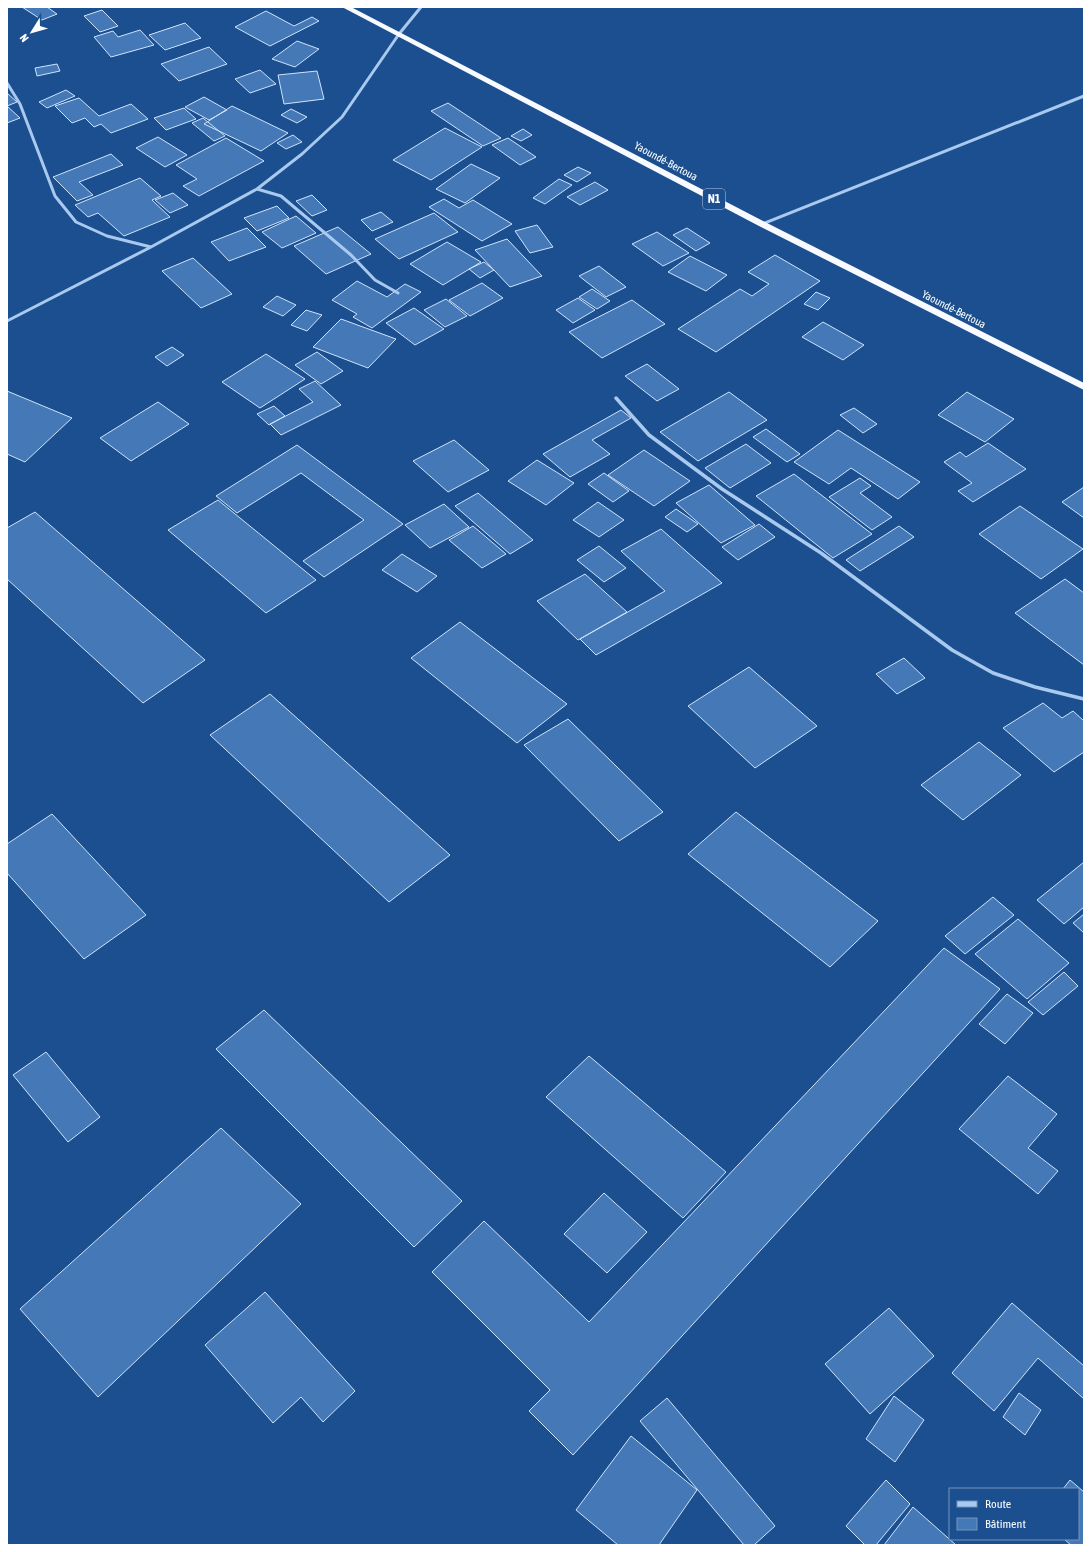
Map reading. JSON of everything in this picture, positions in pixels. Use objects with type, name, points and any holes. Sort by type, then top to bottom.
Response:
[{"type":"highway","name":"Yaoundé-Bertoua","points":[[346,7],[762,224],[1084,387]]},
{"type":"street","points":[[7,321],[151,247],[257,189],[302,154],[342,117],[399,34],[421,7]]},
{"type":"street","points":[[7,83],[20,104],[55,196],[76,222],[107,236],[151,247]]},
{"type":"street","points":[[762,224],[1084,96]]},
{"type":"street","points":[[257,189],[281,196],[351,256],[375,280],[398,293]]},
{"type":"street","points":[[616,398],[649,435],[722,489],[821,553],[952,650],[993,673],[1035,687],[1084,698]]},
{"type":"building","points":[[22,7],[47,7],[57,14],[42,20]]},
{"type":"building","points":[[102,10],[118,26],[100,32],[84,16]]},
{"type":"building","points":[[266,11],[294,26],[312,17],[319,21],[270,46],[235,27]]},
{"type":"building","points":[[185,23],[201,38],[165,50],[149,35]]},
{"type":"building","points":[[140,30],[154,45],[111,57],[94,37],[113,31],[118,37]]},
{"type":"building","points":[[297,41],[319,49],[295,67],[272,59]]},
{"type":"building","points":[[209,47],[227,64],[179,81],[161,64]]},
{"type":"building","points":[[57,64],[60,71],[37,76],[35,68]]},
{"type":"building","points":[[260,70],[276,84],[250,93],[235,79]]},
{"type":"building","points":[[317,71],[324,99],[284,104],[278,75]]},
{"type":"building","points":[[66,90],[75,96],[47,108],[39,102]]},
{"type":"building","points":[[7,93],[17,102],[7,106]]},
{"type":"building","points":[[204,97],[227,110],[209,120],[185,107]]},
{"type":"building","points":[[79,98],[99,116],[131,104],[148,119],[111,133],[101,124],[94,127],[85,118],[72,123],[55,106]]},
{"type":"building","points":[[448,103],[501,138],[483,146],[431,111]]},
{"type":"building","points":[[7,106],[20,118],[7,123]]},
{"type":"building","points":[[232,106],[288,133],[261,151],[204,124]]},
{"type":"building","points":[[184,108],[196,119],[166,130],[154,118]]},
{"type":"building","points":[[291,109],[307,117],[297,123],[281,115]]},
{"type":"building","points":[[203,118],[225,136],[214,141],[192,123]]},
{"type":"building","points":[[445,128],[482,147],[431,180],[393,160]]},
{"type":"building","points":[[523,129],[532,135],[521,141],[511,136]]},
{"type":"building","points":[[293,135],[302,142],[286,149],[277,143]]},
{"type":"building","points":[[158,137],[187,155],[165,167],[136,148]]},
{"type":"building","points":[[226,138],[264,161],[199,196],[183,186],[197,179],[176,165]]},
{"type":"building","points":[[508,138],[536,157],[520,165],[492,145]]},
{"type":"building","points":[[111,154],[123,165],[79,182],[93,195],[77,201],[53,177]]},
{"type":"building","points":[[471,164],[500,178],[465,203],[436,189]]},
{"type":"building","points":[[578,167],[591,173],[577,182],[564,175]]},
{"type":"building","points":[[140,178],[161,196],[152,200],[170,217],[124,236],[98,213],[88,217],[75,205]]},
{"type":"building","points":[[559,179],[572,185],[545,204],[533,198]]},
{"type":"building","points":[[595,182],[608,190],[580,205],[567,197]]},
{"type":"building","points":[[173,193],[188,205],[170,213],[155,200]]},
{"type":"building","points":[[312,195],[327,210],[312,216],[296,201]]},
{"type":"building","points":[[444,199],[459,208],[473,200],[512,224],[482,241],[429,207]]},
{"type":"building","points":[[277,206],[289,218],[257,231],[244,218]]},
{"type":"building","points":[[381,212],[393,222],[372,231],[361,220]]},
{"type":"building","points":[[434,213],[458,232],[399,259],[375,239]]},
{"type":"building","points":[[296,216],[316,233],[282,248],[262,232]]},
{"type":"building","points":[[537,225],[553,247],[530,253],[515,231]]},
{"type":"building","points":[[338,227],[371,254],[326,274],[294,246]]},
{"type":"building","points":[[247,228],[266,247],[229,261],[211,242]]},
{"type":"building","points":[[687,228],[710,243],[696,251],[673,235]]},
{"type":"building","points":[[657,232],[689,253],[663,266],[632,244]]},
{"type":"building","points":[[507,239],[542,276],[510,287],[475,250]]},
{"type":"building","points":[[447,242],[481,262],[443,285],[410,264]]},
{"type":"building","points":[[775,255],[820,281],[716,352],[678,329],[740,289],[752,296],[769,284],[748,272]]},
{"type":"building","points":[[690,256],[727,275],[706,291],[668,272]]},
{"type":"building","points":[[193,258],[232,294],[201,308],[162,271]]},
{"type":"building","points":[[484,262],[494,270],[480,278],[469,269]]},
{"type":"building","points":[[599,266],[626,287],[606,297],[579,276]]},
{"type":"building","points":[[357,281],[387,297],[405,284],[421,292],[372,328],[353,317],[357,314],[332,300]]},
{"type":"building","points":[[482,283],[503,298],[470,316],[449,300]]},
{"type":"building","points":[[592,289],[610,301],[597,309],[579,297]]},
{"type":"building","points":[[816,292],[830,298],[818,310],[804,304]]},
{"type":"building","points":[[277,296],[296,305],[283,316],[263,307]]},
{"type":"building","points":[[578,298],[595,310],[573,323],[556,310]]},
{"type":"building","points":[[446,299],[467,316],[445,327],[424,310]]},
{"type":"building","points":[[632,300],[665,324],[602,358],[569,332]]},
{"type":"building","points":[[414,308],[444,329],[415,345],[386,323]]},
{"type":"building","points":[[306,310],[322,315],[307,331],[291,325]]},
{"type":"building","points":[[341,319],[396,339],[368,368],[313,347]]},
{"type":"building","points":[[823,322],[864,345],[843,360],[802,337]]},
{"type":"building","points":[[172,347],[184,355],[167,366],[155,357]]},
{"type":"building","points":[[317,352],[343,371],[321,384],[295,365]]},
{"type":"building","points":[[266,354],[305,379],[260,408],[222,382]]},
{"type":"building","points":[[647,364],[679,389],[657,401],[625,376]]},
{"type":"building","points":[[315,381],[341,405],[281,435],[270,424],[313,402],[299,389]]},
{"type":"building","points":[[7,391],[72,418],[25,462],[7,454]]},
{"type":"building","points":[[729,392],[767,420],[698,461],[660,432]]},
{"type":"building","points":[[967,392],[1014,419],[985,442],[938,415]]},
{"type":"building","points":[[158,402],[189,424],[131,461],[100,438]]},
{"type":"building","points":[[274,406],[285,416],[269,425],[257,414]]},
{"type":"building","points":[[854,408],[877,424],[863,433],[840,415]]},
{"type":"building","points":[[621,410],[631,418],[592,440],[610,454],[570,477],[543,454]]},
{"type":"building","points":[[766,429],[800,454],[787,462],[753,437]]},
{"type":"building","points":[[838,430],[920,482],[898,499],[851,468],[829,484],[794,462]]},
{"type":"building","points":[[454,440],[489,470],[448,492],[413,461]]},
{"type":"building","points":[[988,443],[1026,469],[973,502],[958,491],[972,483],[944,462],[960,452],[966,457]]},
{"type":"building","points":[[746,444],[771,463],[730,488],[705,468]]},
{"type":"building","points":[[297,445],[403,524],[324,577],[303,561],[364,520],[301,473],[237,513],[216,496]]},
{"type":"building","points":[[644,450],[690,481],[654,506],[608,475]]},
{"type":"building","points":[[537,460],[574,483],[546,505],[508,481]]},
{"type":"building","points":[[604,473],[629,491],[613,502],[588,484]]},
{"type":"building","points":[[794,474],[872,534],[833,558],[756,496]]},
{"type":"building","points":[[860,478],[871,486],[860,493],[892,517],[872,530],[829,497]]},
{"type":"building","points":[[709,485],[755,525],[721,543],[676,503]]},
{"type":"building","points":[[1084,487],[1084,518],[1062,502]]},
{"type":"building","points":[[478,493],[533,540],[510,554],[455,506]]},
{"type":"building","points":[[218,500],[316,580],[266,613],[168,530]]},
{"type":"building","points":[[598,502],[624,520],[599,537],[573,520]]},
{"type":"building","points":[[444,504],[469,527],[430,548],[405,525]]},
{"type":"building","points":[[1020,506],[1083,549],[1041,579],[979,534]]},
{"type":"building","points":[[676,509],[698,524],[687,532],[665,517]]},
{"type":"building","points":[[35,512],[205,660],[143,703],[7,579],[7,528]]},
{"type":"building","points":[[759,524],[775,537],[738,560],[722,547]]},
{"type":"building","points":[[473,526],[506,554],[482,568],[449,540]]},
{"type":"building","points":[[899,526],[914,537],[860,571],[846,560]]},
{"type":"building","points":[[661,529],[722,583],[596,655],[580,639],[665,591],[621,551]]},
{"type":"building","points":[[599,546],[626,568],[604,582],[577,560]]},
{"type":"building","points":[[402,554],[437,576],[417,592],[382,570]]},
{"type":"building","points":[[585,574],[627,612],[578,640],[537,601]]},
{"type":"building","points":[[1065,579],[1084,593],[1084,665],[1015,613]]},
{"type":"building","points":[[460,622],[567,704],[517,743],[411,658]]},
{"type":"building","points":[[904,658],[925,678],[897,694],[876,674]]},
{"type":"building","points":[[749,667],[817,726],[755,768],[688,706]]},
{"type":"building","points":[[270,694],[450,855],[389,902],[210,735]]},
{"type":"building","points":[[1043,703],[1062,718],[1073,711],[1084,721],[1084,752],[1054,772],[1003,728]]},
{"type":"building","points":[[568,719],[663,812],[619,841],[524,745]]},
{"type":"building","points":[[979,742],[1021,775],[963,820],[921,785]]},
{"type":"building","points":[[736,812],[878,921],[830,967],[688,854]]},
{"type":"building","points":[[52,814],[146,915],[84,959],[7,873],[7,844]]},
{"type":"building","points":[[1084,862],[1084,907],[1064,924],[1037,900]]},
{"type":"building","points":[[993,897],[1014,915],[965,954],[945,936]]},
{"type":"building","points":[[1084,914],[1084,933],[1073,923]]},
{"type":"building","points":[[1018,919],[1069,963],[1027,999],[975,954]]},
{"type":"building","points":[[944,948],[1000,989],[573,1455],[529,1411],[550,1390],[432,1272],[484,1221],[589,1322]]},
{"type":"building","points":[[1064,972],[1078,986],[1043,1015],[1028,1002]]},
{"type":"building","points":[[1007,994],[1033,1013],[1005,1044],[979,1024]]},
{"type":"building","points":[[264,1010],[462,1201],[414,1247],[216,1049]]},
{"type":"building","points":[[46,1052],[100,1117],[68,1142],[13,1075]]},
{"type":"building","points":[[589,1056],[726,1172],[683,1218],[546,1097]]},
{"type":"building","points":[[1008,1076],[1057,1114],[1028,1148],[1058,1171],[1038,1194],[959,1129]]},
{"type":"building","points":[[221,1128],[301,1204],[98,1397],[20,1309]]},
{"type":"building","points":[[604,1193],[647,1232],[607,1273],[564,1234]]},
{"type":"building","points":[[265,1292],[355,1391],[323,1422],[301,1397],[273,1423],[205,1345]]},
{"type":"building","points":[[1012,1303],[1084,1366],[1084,1399],[1038,1358],[994,1411],[952,1373]]},
{"type":"building","points":[[889,1308],[934,1356],[870,1414],[825,1364]]},
{"type":"building","points":[[1019,1393],[1041,1410],[1025,1435],[1003,1417]]},
{"type":"building","points":[[894,1396],[924,1420],[895,1462],[866,1439]]},
{"type":"building","points":[[667,1398],[775,1526],[754,1545],[744,1545],[640,1421]]},
{"type":"building","points":[[631,1436],[697,1490],[659,1545],[618,1545],[576,1510]]},
{"type":"building","points":[[886,1480],[910,1504],[876,1545],[865,1545],[846,1526]]},
{"type":"building","points":[[1070,1480],[1084,1492],[1084,1545],[1071,1545],[1065,1540],[1079,1540],[1079,1488],[1064,1488]]},
{"type":"building","points":[[913,1507],[956,1545],[884,1545]]}]
